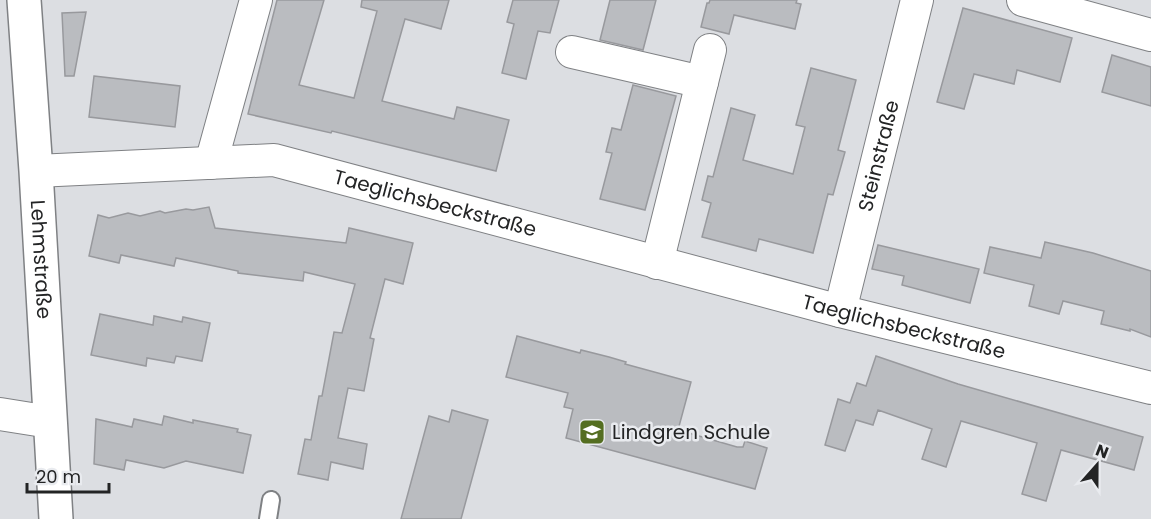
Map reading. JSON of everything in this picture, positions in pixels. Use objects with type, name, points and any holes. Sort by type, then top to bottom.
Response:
[{"type":"street","name":"Lehmstraße","points":[[24,0],[56,519]]},
{"type":"street","points":[[211,163],[256,0]]},
{"type":"street","name":"Steinstraße","points":[[840,311],[916,0]]},
{"type":"street","points":[[1023,0],[1151,35]]},
{"type":"street","points":[[657,263],[710,50]]},
{"type":"street","points":[[572,52],[702,82]]},
{"type":"street","name":"Taeglichsbeckstraße","points":[[36,171],[274,160],[840,311],[1151,388]]},
{"type":"street","points":[[0,414],[51,422]]},
{"type":"lane","points":[[267,519],[271,500]]},
{"type":"building","points":[[277,0],[324,0],[299,85],[354,98],[377,11],[361,7],[362,0],[449,0],[441,29],[405,19],[382,101],[454,119],[457,107],[509,120],[496,171],[332,131],[331,133],[248,114]]},
{"type":"building","points":[[513,0],[559,0],[550,33],[538,31],[526,79],[502,73],[514,24],[507,22]]},
{"type":"building","points":[[610,0],[656,0],[643,50],[600,40]]},
{"type":"building","points":[[710,0],[797,0],[796,3],[801,4],[795,29],[734,15],[729,34],[701,27],[707,3]]},
{"type":"building","points":[[963,8],[1072,38],[1060,82],[1017,70],[1014,84],[974,74],[964,109],[937,102]]},
{"type":"building","points":[[86,12],[74,76],[65,76],[62,13]]},
{"type":"building","points":[[1112,55],[1151,67],[1151,106],[1102,92]]},
{"type":"building","points":[[811,68],[856,80],[838,150],[845,152],[833,195],[828,194],[813,253],[759,239],[756,251],[702,237],[711,203],[702,200],[708,176],[713,177],[731,108],[755,115],[743,160],[793,174],[805,127],[796,125]]},
{"type":"building","points":[[94,76],[180,86],[175,127],[89,117]]},
{"type":"building","points":[[633,85],[676,96],[645,210],[600,199],[612,153],[606,152],[612,128],[621,130]]},
{"type":"building","points":[[209,207],[215,228],[346,243],[349,228],[413,243],[403,284],[385,279],[370,338],[374,339],[364,391],[348,388],[338,438],[367,444],[363,469],[331,462],[328,480],[298,474],[305,439],[311,440],[334,332],[342,333],[355,284],[304,272],[303,281],[238,273],[238,271],[176,258],[174,266],[121,255],[119,263],[89,256],[98,215],[109,218],[128,213],[140,216],[160,211],[165,213]]},
{"type":"building","points":[[1045,242],[1093,253],[1151,271],[1151,337],[1130,329],[1130,331],[1101,324],[1104,311],[1063,301],[1059,314],[1029,306],[1034,285],[984,273],[990,247],[1041,258]]},
{"type":"building","points":[[878,245],[979,269],[970,303],[902,285],[904,276],[872,269]]},
{"type":"building","points":[[100,314],[153,325],[154,316],[182,322],[183,317],[210,323],[202,361],[176,356],[174,363],[147,358],[146,366],[91,355]]},
{"type":"building","points":[[517,336],[580,353],[581,350],[609,357],[626,362],[625,364],[691,382],[678,430],[737,447],[743,447],[745,441],[767,448],[755,489],[566,438],[573,409],[564,407],[568,393],[506,377]]},
{"type":"building","points":[[876,356],[958,384],[1143,437],[1134,470],[1061,450],[1046,501],[1022,494],[1037,443],[961,421],[946,467],[922,459],[932,429],[878,410],[873,425],[856,420],[845,451],[825,445],[838,399],[850,403],[857,383],[866,386]]},
{"type":"building","points":[[452,410],[488,420],[461,519],[401,519],[429,416],[449,422]]},
{"type":"building","points":[[164,416],[193,423],[193,420],[238,429],[237,432],[251,435],[243,473],[186,461],[164,468],[126,460],[124,470],[94,464],[96,419],[132,427],[134,419],[162,425]]},
{"type":"place","name":"Lindgren Schule","points":[[592,432]]}]
